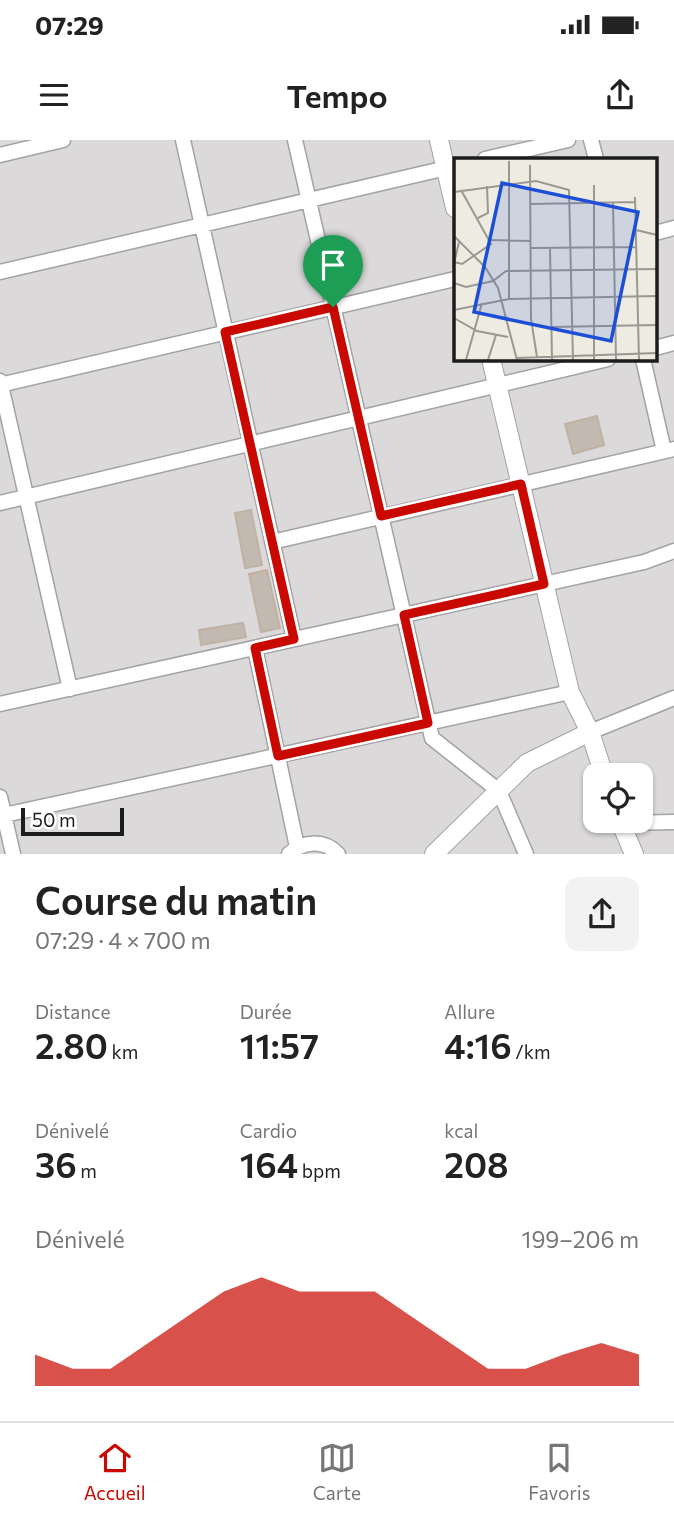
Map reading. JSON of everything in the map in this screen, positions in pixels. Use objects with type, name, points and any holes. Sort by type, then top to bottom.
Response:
[{"type":"street","points":[[0,155],[63,140]]},
{"type":"street","points":[[183,140],[294,639]]},
{"type":"street","points":[[295,140],[432,738],[499,791],[526,854]]},
{"type":"street","points":[[439,140],[451,167],[454,198]]},
{"type":"street","points":[[489,158],[568,140]]},
{"type":"street","points":[[591,140],[596,158]]},
{"type":"street","points":[[0,272],[451,167]]},
{"type":"street","points":[[656,233],[674,228]]},
{"type":"street","points":[[70,689],[0,383],[454,279]]},
{"type":"street","points":[[656,348],[674,343]]},
{"type":"street","points":[[491,360],[570,692],[590,732],[600,763]]},
{"type":"street","points":[[0,503],[604,360]]},
{"type":"street","points":[[272,542],[669,450],[643,360]]},
{"type":"street","points":[[0,704],[644,562],[674,551]]},
{"type":"street","points":[[255,648],[278,756],[293,851],[315,842],[332,848],[338,854]]},
{"type":"street","points":[[2,816],[570,692]]},
{"type":"street","points":[[434,854],[527,764],[590,732],[674,698]]},
{"type":"street","points":[[0,797],[2,816],[13,854]]},
{"type":"street","points":[[653,822],[674,822]]},
{"type":"street","points":[[625,833],[635,854]]},
{"type":"shaded area","points":[[0,140],[674,140],[674,854],[0,854]]},
{"type":"building","points":[[597,416],[604,445],[573,454],[565,424]]},
{"type":"building","points":[[251,510],[262,565],[245,568],[235,513]]},
{"type":"building","points":[[267,570],[280,628],[261,632],[249,574]]},
{"type":"building","points":[[243,623],[246,637],[201,645],[199,630]]},
{"type":"route","points":[[333,307],[381,516],[521,484],[544,584],[404,615],[428,723],[278,756],[255,648],[294,639],[225,332],[333,307]]}]
